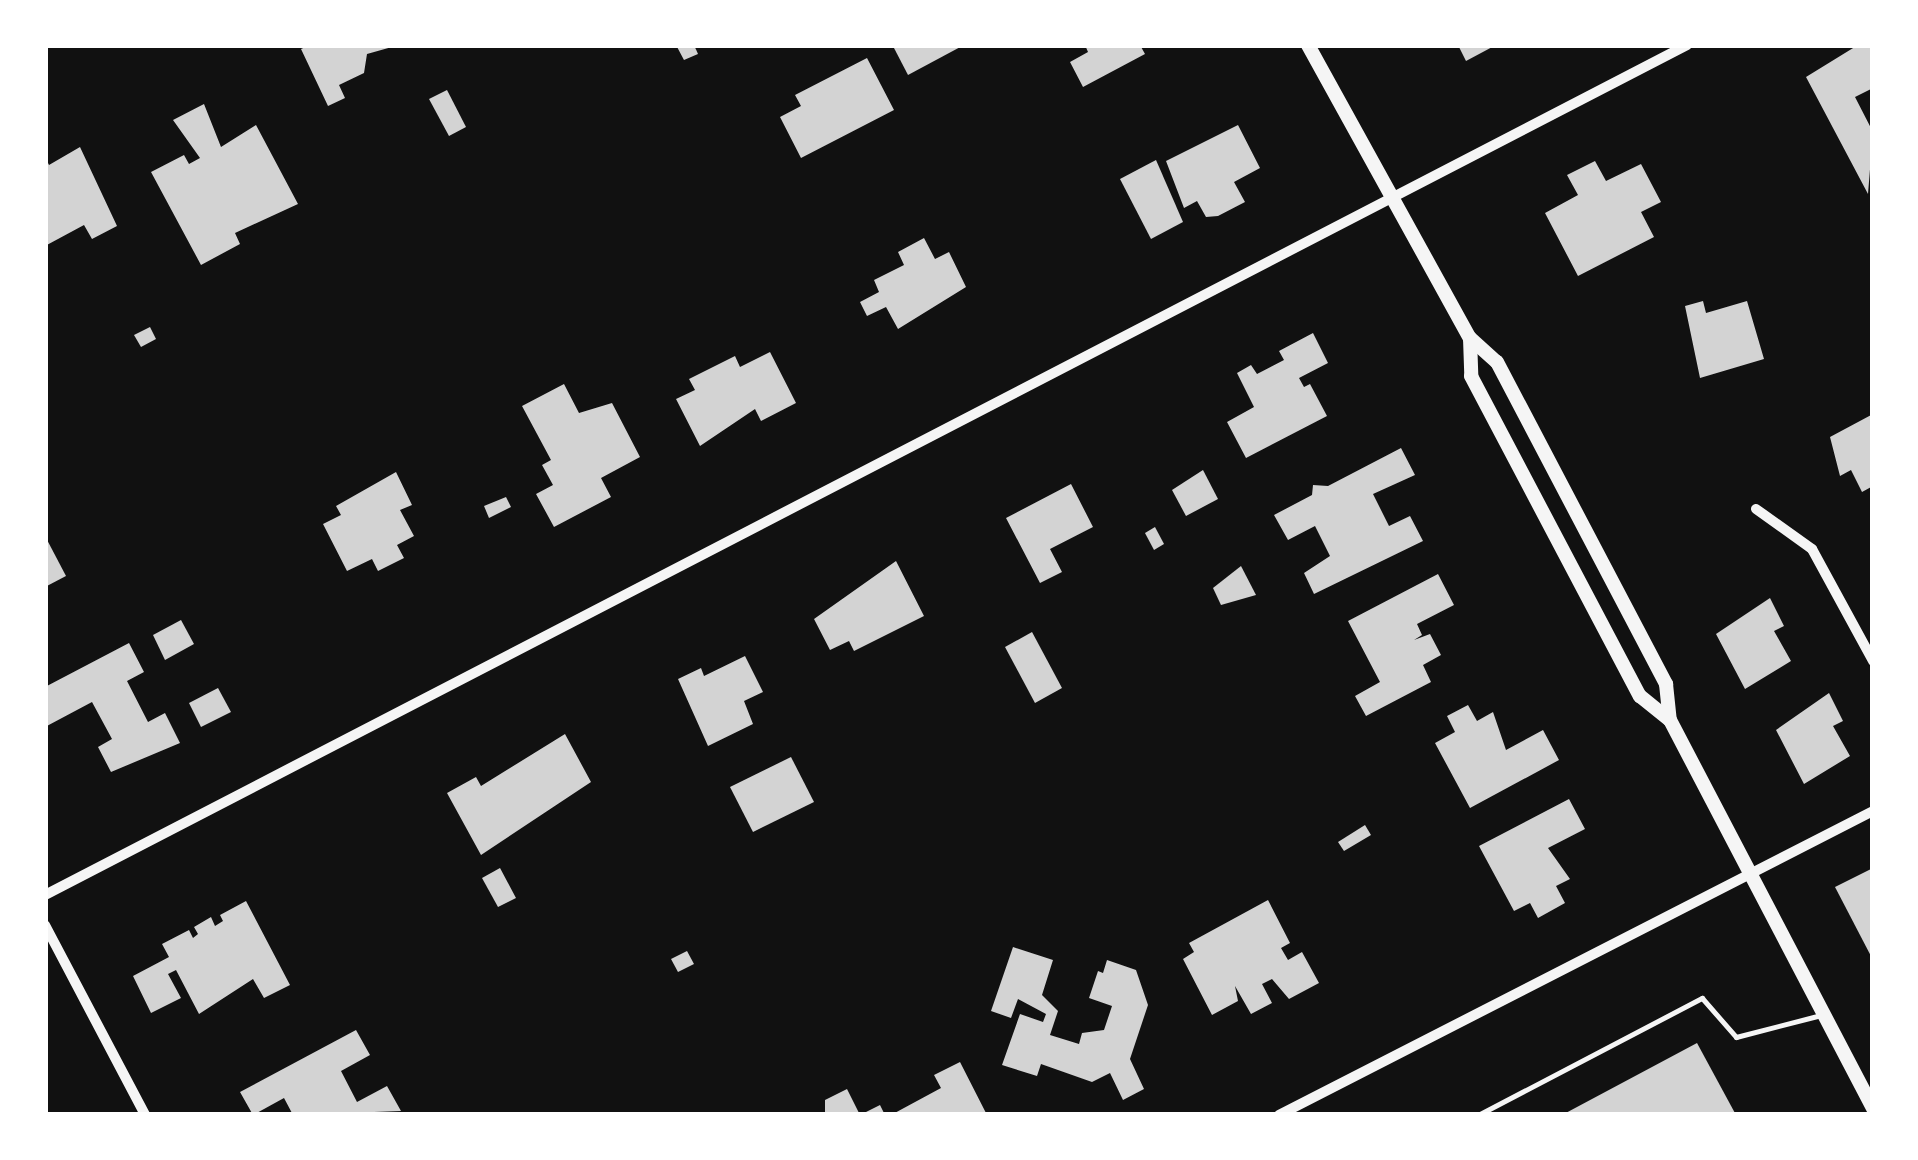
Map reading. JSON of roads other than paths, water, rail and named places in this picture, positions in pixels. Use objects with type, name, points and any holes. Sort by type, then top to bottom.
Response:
[{"type":"street","points":[[45,895],[1687,45]]},
{"type":"street","points":[[1314,48],[1470,338],[1498,362],[1666,684],[1670,720],[1873,1109]]},
{"type":"street","points":[[1470,338],[1471,376],[1640,696],[1670,720]]},
{"type":"street","points":[[1756,509],[1812,549],[1873,662]]},
{"type":"street","points":[[1279,1115],[1873,810]]},
{"type":"street","points":[[45,925],[146,1115]]},
{"type":"lane","points":[[1478,1115],[1702,998],[1736,1037],[1824,1014]]}]
